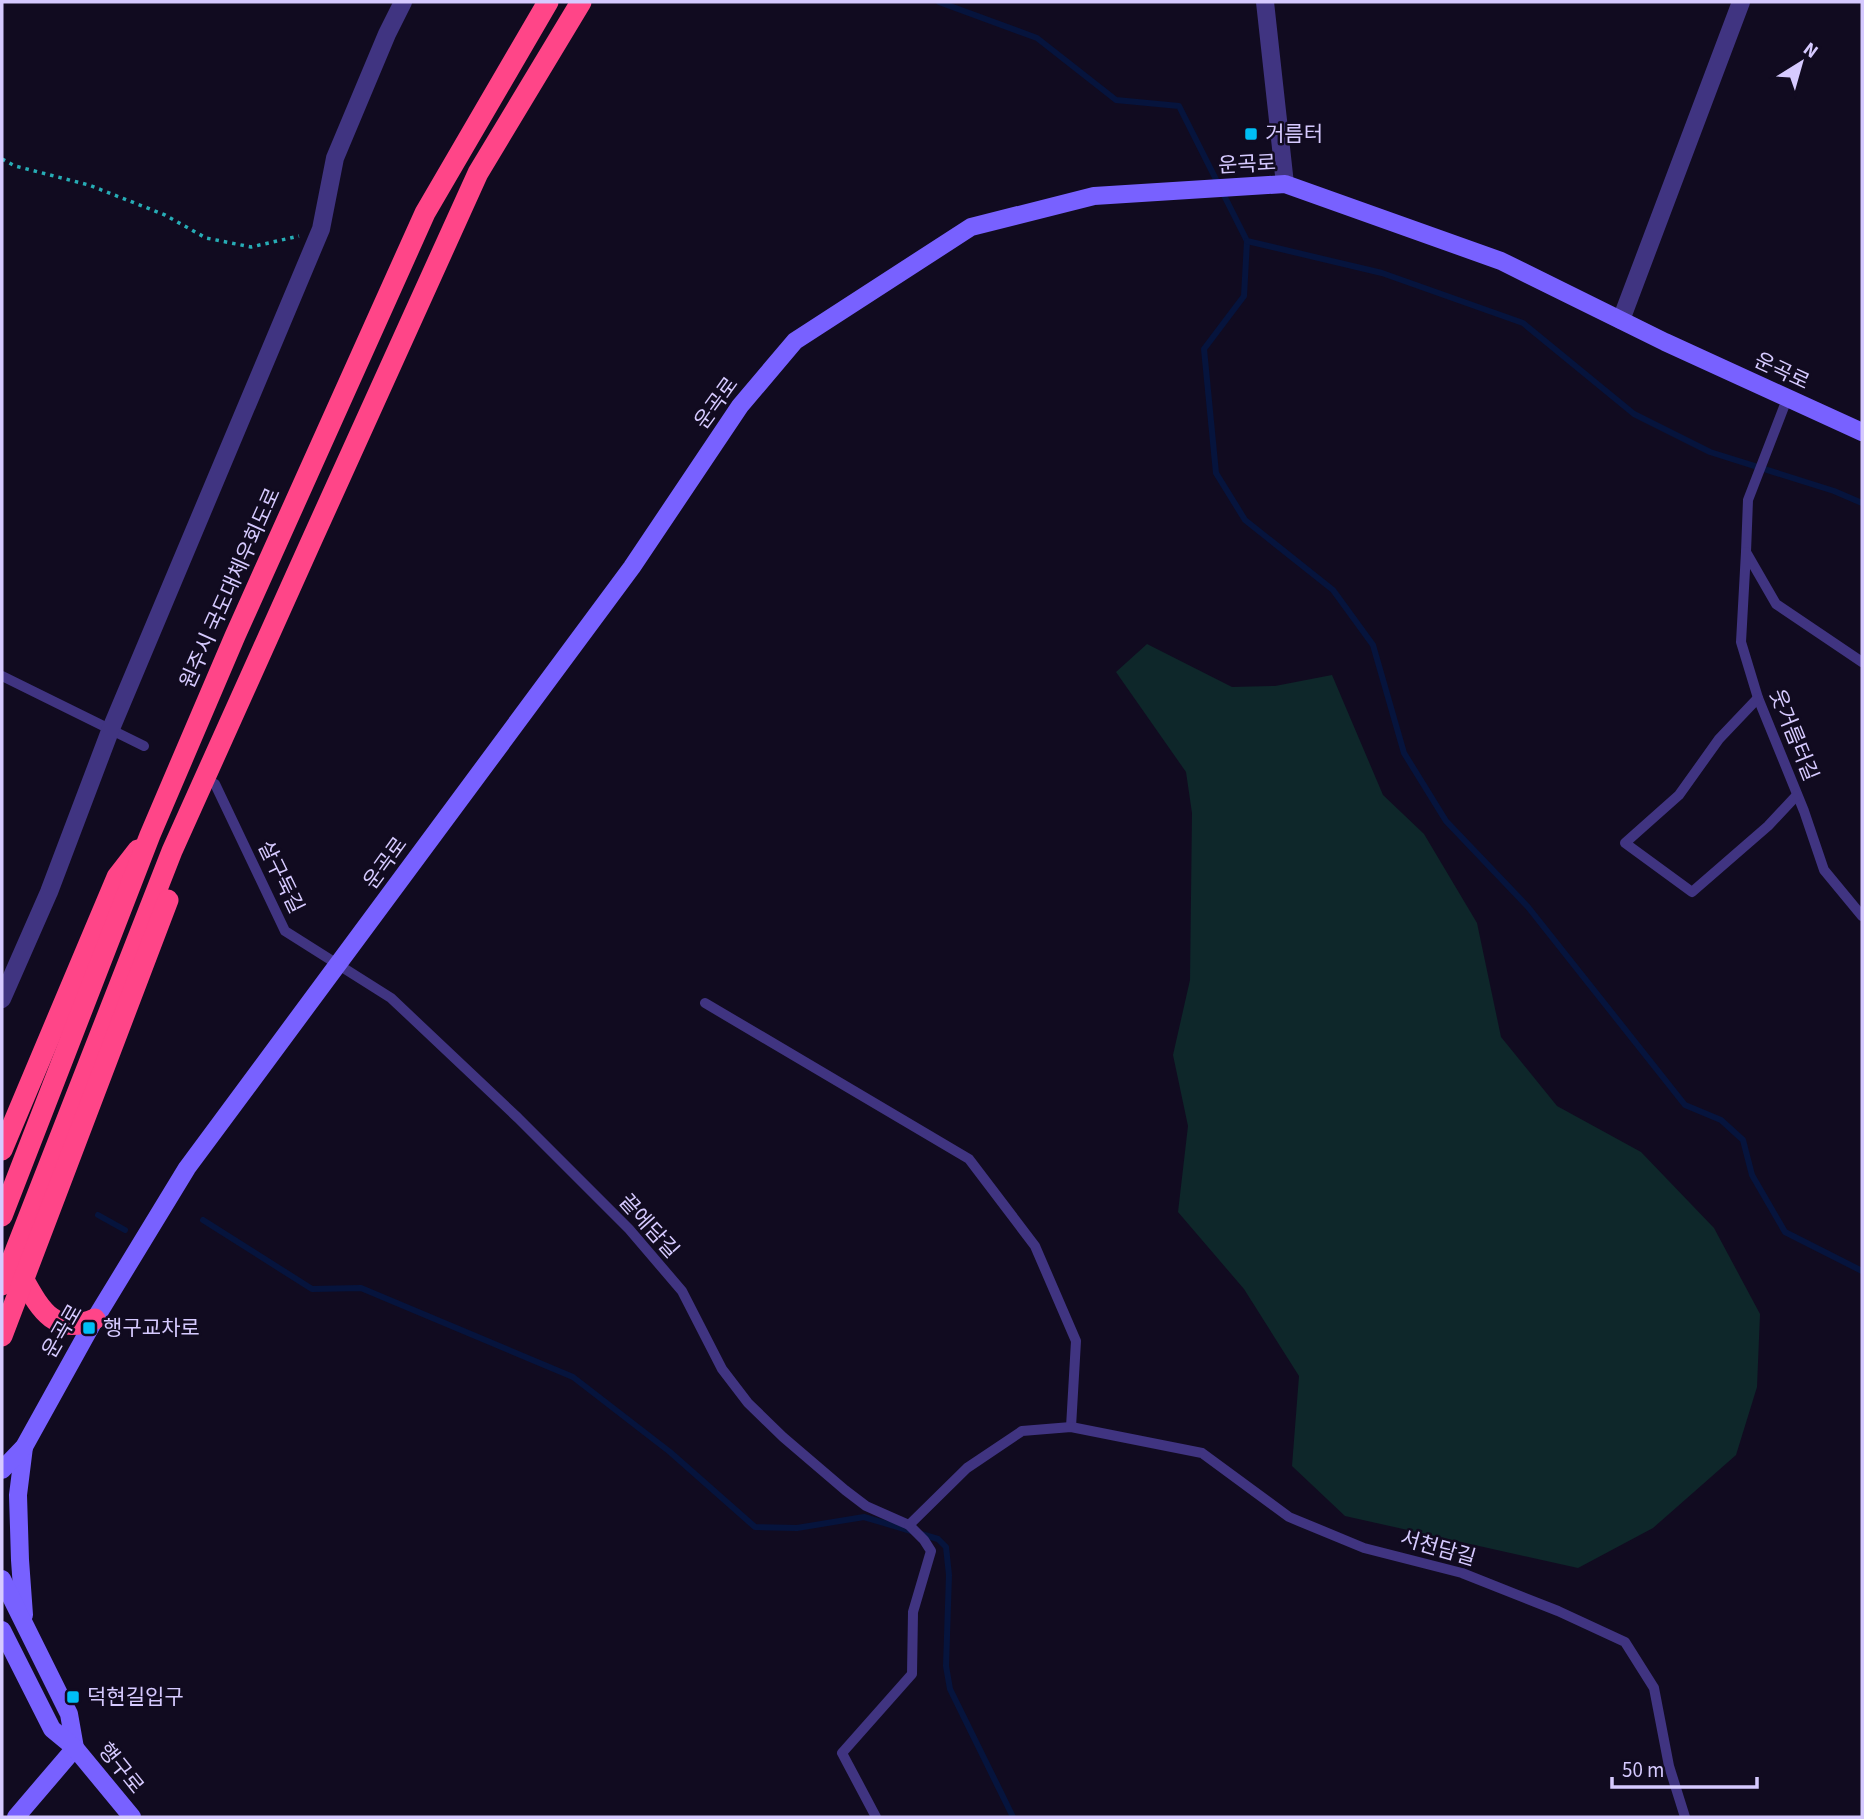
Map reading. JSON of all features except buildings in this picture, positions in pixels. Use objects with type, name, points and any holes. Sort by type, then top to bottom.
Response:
[{"type":"highway","name":"원주시 국도대체우회도로","points":[[2,1216],[150,835],[241,623],[425,213],[548,2]]},
{"type":"highway","points":[[2,1285],[172,851],[478,173],[581,2]]},
{"type":"highway","points":[[2,1150],[117,877],[150,835]]},
{"type":"highway","points":[[2,1336],[168,900],[172,851]]},
{"type":"highway","points":[[24,1280],[37,1304],[48,1315],[65,1325],[80,1326],[95,1319]]},
{"type":"street","points":[[2,999],[49,892],[110,731],[321,229],[335,158],[403,2]]},
{"type":"street","points":[[1265,2],[1276,185]]},
{"type":"street","points":[[1621,320],[1741,2]]},
{"type":"street","name":"운곡로","points":[[24,1447],[95,1319],[187,1168],[632,567],[740,406],[796,341],[971,227],[1094,196],[1276,185],[1501,261],[1787,399],[1862,432]]},
{"type":"street","points":[[2,1458],[24,1447]]},
{"type":"street","points":[[2,1470],[24,1447]]},
{"type":"street","points":[[24,1447],[18,1495],[25,1624]]},
{"type":"street","points":[[2,1579],[69,1714],[75,1748],[16,1817]]},
{"type":"street","name":"행구로","points":[[2,1630],[52,1729],[75,1748],[132,1817]]},
{"type":"lane","name":"웃거름터길","points":[[1787,399],[1748,500],[1741,642],[1758,698],[1825,870],[1862,916]]},
{"type":"lane","points":[[1746,552],[1776,604],[1862,662]]},
{"type":"lane","points":[[2,676],[144,746]]},
{"type":"lane","points":[[1758,698],[1718,739],[1679,795],[1625,843],[1692,892],[1768,827],[1797,795]]},
{"type":"lane","name":"살구둑길","points":[[215,784],[285,931],[338,965]]},
{"type":"lane","name":"끝에담길","points":[[338,965],[391,998],[629,1229],[682,1291],[722,1369],[748,1403],[782,1437],[866,1506],[911,1527],[931,1551],[914,1612],[912,1674],[842,1754],[876,1817]]},
{"type":"lane","points":[[705,1003],[970,1158],[1035,1246],[1076,1341],[1071,1427],[1022,1431],[967,1468],[911,1527]]},
{"type":"lane","name":"서천담길","points":[[1071,1427],[1202,1453],[1289,1517],[1364,1548],[1462,1573],[1558,1611],[1625,1642],[1654,1688],[1669,1766],[1685,1817]]},
{"type":"path","points":[[2,159],[15,166],[89,185],[165,215],[206,238],[251,247],[284,241],[321,229]]},
{"type":"green space","points":[[1147,644],[1232,687],[1275,686],[1332,675],[1383,795],[1424,834],[1477,923],[1501,1037],[1557,1106],[1641,1152],[1714,1228],[1760,1314],[1757,1387],[1736,1455],[1653,1528],[1578,1568],[1345,1516],[1292,1466],[1299,1376],[1244,1289],[1178,1212],[1188,1126],[1173,1055],[1190,980],[1192,813],[1186,772],[1116,672]]},
{"type":"waterway","points":[[939,2],[1037,38],[1116,100],[1179,106],[1247,241],[1244,296],[1204,349],[1216,473],[1245,520],[1333,590],[1373,645],[1404,753],[1446,821],[1528,907],[1685,1105],[1721,1120],[1743,1140],[1752,1175],[1785,1232],[1862,1271]]},
{"type":"waterway","points":[[1247,241],[1382,273],[1523,323],[1634,414],[1710,452],[1834,491],[1862,503]]},
{"type":"waterway","points":[[98,1215],[125,1230]]},
{"type":"waterway","points":[[203,1220],[312,1289],[361,1288],[573,1377],[670,1452],[755,1527],[797,1528],[864,1517],[938,1539],[946,1547],[949,1575],[946,1666],[950,1689],[1013,1817]]},
{"type":"place","name":"거름터","points":[[1251,134]]},
{"type":"place","name":"행구교차로","points":[[89,1328]]},
{"type":"place","name":"덕현길입구","points":[[73,1697]]}]
